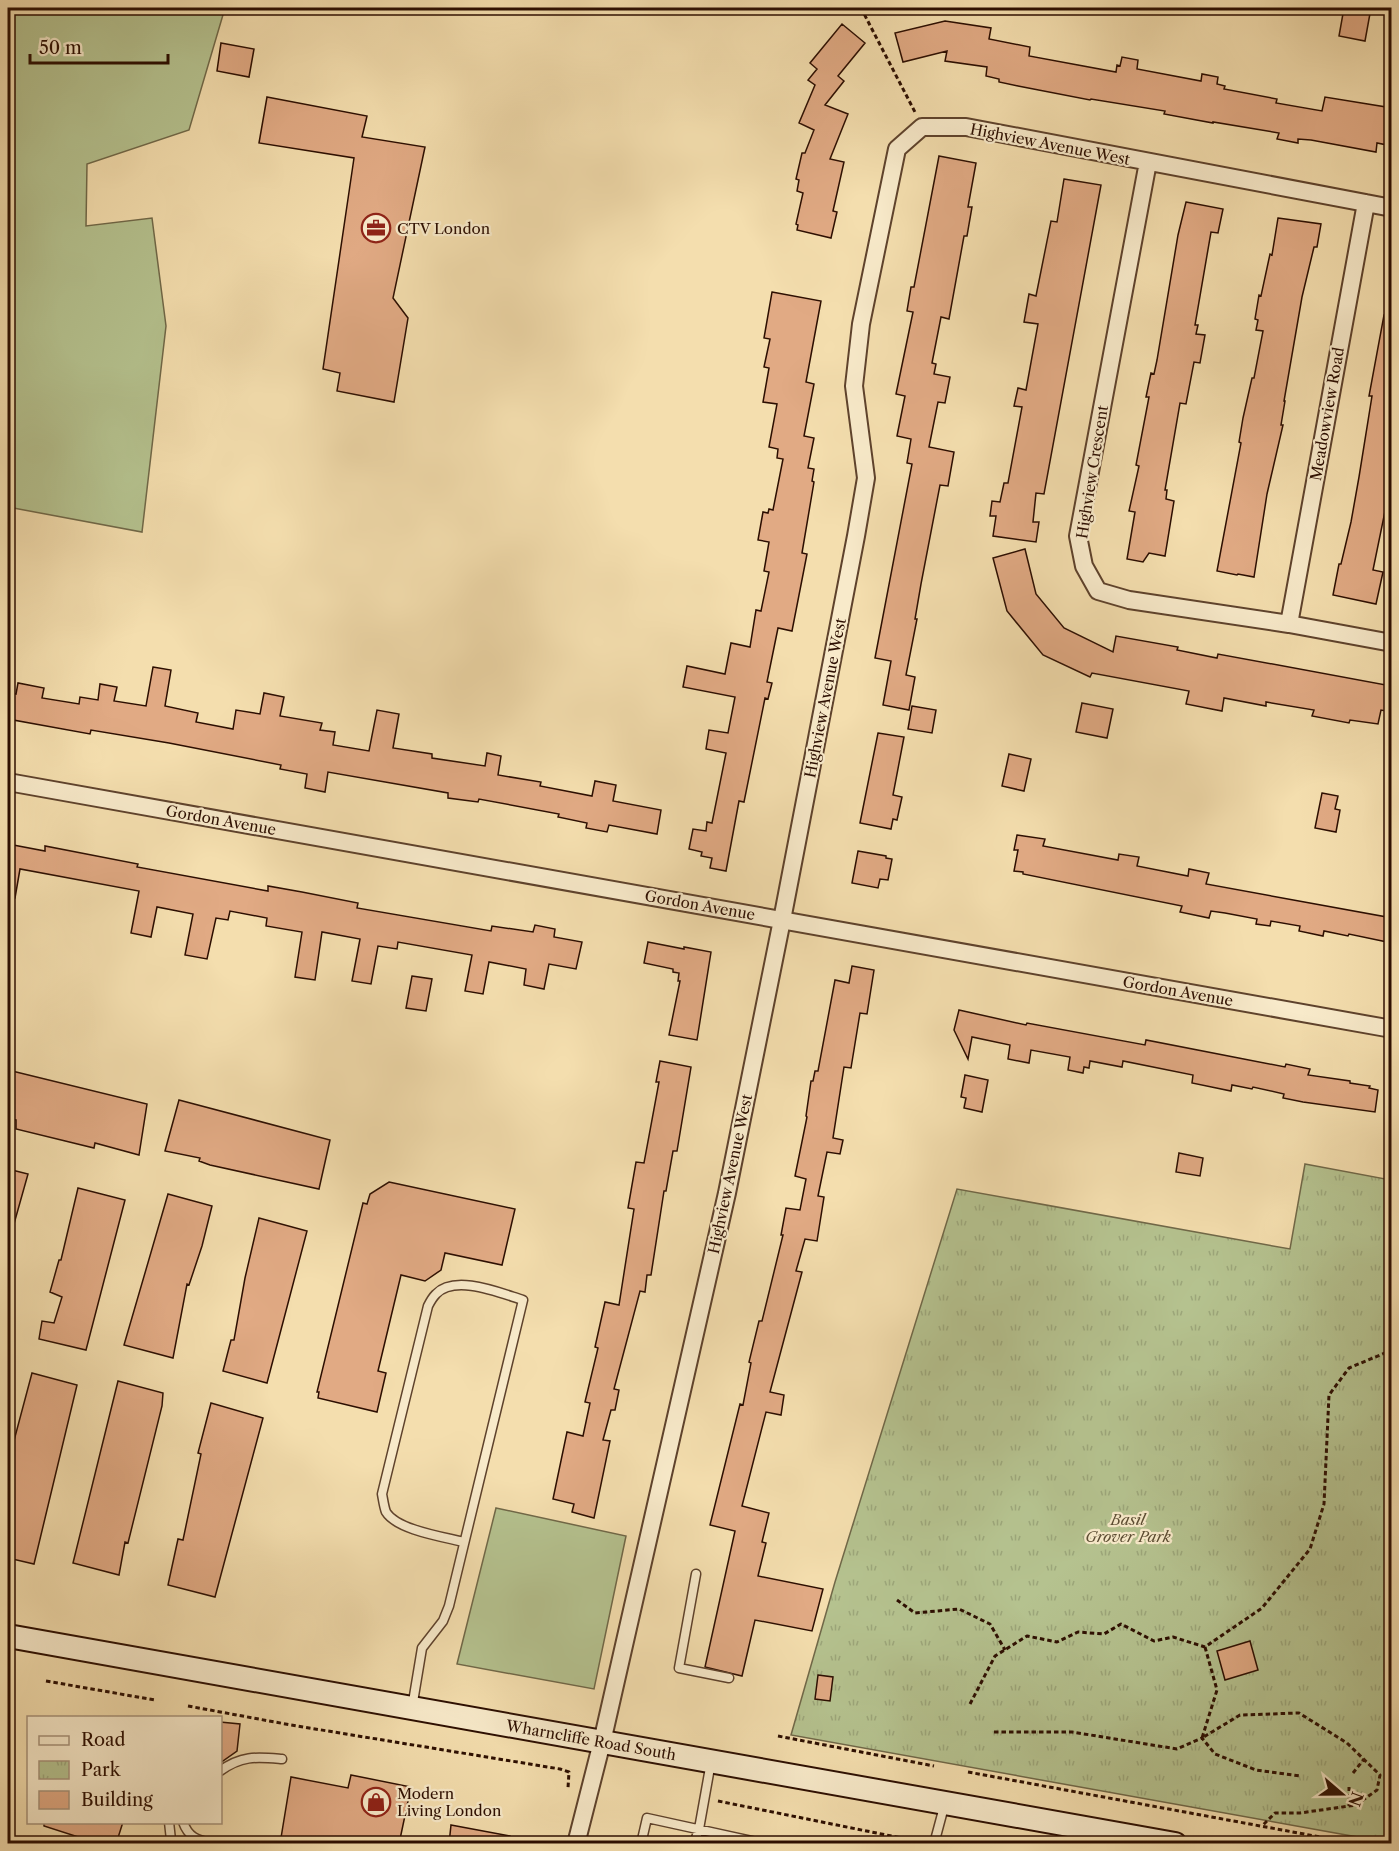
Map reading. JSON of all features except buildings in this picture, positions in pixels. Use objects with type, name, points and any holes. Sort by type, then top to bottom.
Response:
[{"type":"main road","name":"Wharncliffe Road South","points":[[8,1636],[945,1803],[1129,1840],[1175,1844]]},
{"type":"street","name":"Highview Avenue West","points":[[576,1844],[602,1742],[727,1193],[867,478],[854,386],[861,324],[897,149],[922,127],[966,127],[1392,208]]},
{"type":"street","name":"Highview Crescent","points":[[1148,162],[1078,536],[1084,566],[1098,591],[1129,600],[1288,624],[1392,643]]},
{"type":"street","name":"Meadowview Road","points":[[1288,624],[1366,203]]},
{"type":"street","name":"Gordon Avenue","points":[[8,782],[1392,1029]]},
{"type":"lane","points":[[412,1708],[422,1648],[443,1621],[464,1542],[523,1300],[473,1286],[450,1285],[436,1293],[428,1306],[382,1494],[386,1511],[395,1521],[413,1529],[464,1542]]},
{"type":"lane","points":[[696,1574],[679,1668],[729,1678]]},
{"type":"lane","points":[[222,1769],[233,1761],[259,1757],[282,1760]]},
{"type":"lane","points":[[694,1844],[699,1829],[711,1761]]},
{"type":"lane","points":[[934,1844],[945,1803]]},
{"type":"lane","points":[[641,1844],[647,1818],[766,1844]]},
{"type":"lane","points":[[169,1824],[171,1840],[176,1844]]},
{"type":"lane","points":[[184,1824],[187,1833],[199,1840],[214,1844]]},
{"type":"path","points":[[861,8],[917,115]]},
{"type":"path","points":[[1205,1647],[1262,1608],[1310,1549],[1324,1504],[1329,1395],[1349,1368],[1392,1350]]},
{"type":"path","points":[[897,1600],[915,1613],[959,1609],[990,1624],[1005,1650]]},
{"type":"path","points":[[970,1704],[995,1656],[1027,1636],[1057,1642],[1077,1632],[1104,1634],[1121,1624],[1154,1641],[1173,1637],[1205,1647]]},
{"type":"path","points":[[1202,1738],[1217,1690],[1205,1647]]},
{"type":"path","points":[[46,1682],[155,1700]]},
{"type":"path","points":[[188,1706],[281,1724],[560,1769],[569,1773],[568,1788]]},
{"type":"path","points":[[994,1732],[1072,1732],[1177,1749],[1202,1738],[1240,1715],[1299,1713],[1347,1743],[1380,1775],[1377,1790],[1356,1805],[1300,1813],[1275,1813],[1262,1826]]},
{"type":"path","points":[[778,1736],[934,1766]]},
{"type":"path","points":[[1202,1738],[1215,1754],[1256,1770],[1300,1776]]},
{"type":"path","points":[[1353,1773],[1364,1759]]},
{"type":"path","points":[[968,1772],[1358,1844]]},
{"type":"path","points":[[1349,1806],[1350,1787]]},
{"type":"path","points":[[705,1798],[916,1841]]},
{"type":"green space","points":[[8,8],[225,8],[189,130],[87,164],[86,226],[152,218],[166,326],[142,532],[8,507]]},
{"type":"green space","name":"Basil Grover Park","points":[[1305,1164],[1391,1180],[1391,1843],[791,1735],[835,1582],[957,1189],[1290,1249]]},
{"type":"green space","points":[[496,1508],[626,1536],[594,1689],[457,1664]]},
{"type":"place","name":"CTV London","points":[[376,228]]},
{"type":"place","name":"Modern Living London","points":[[376,1802]]}]
